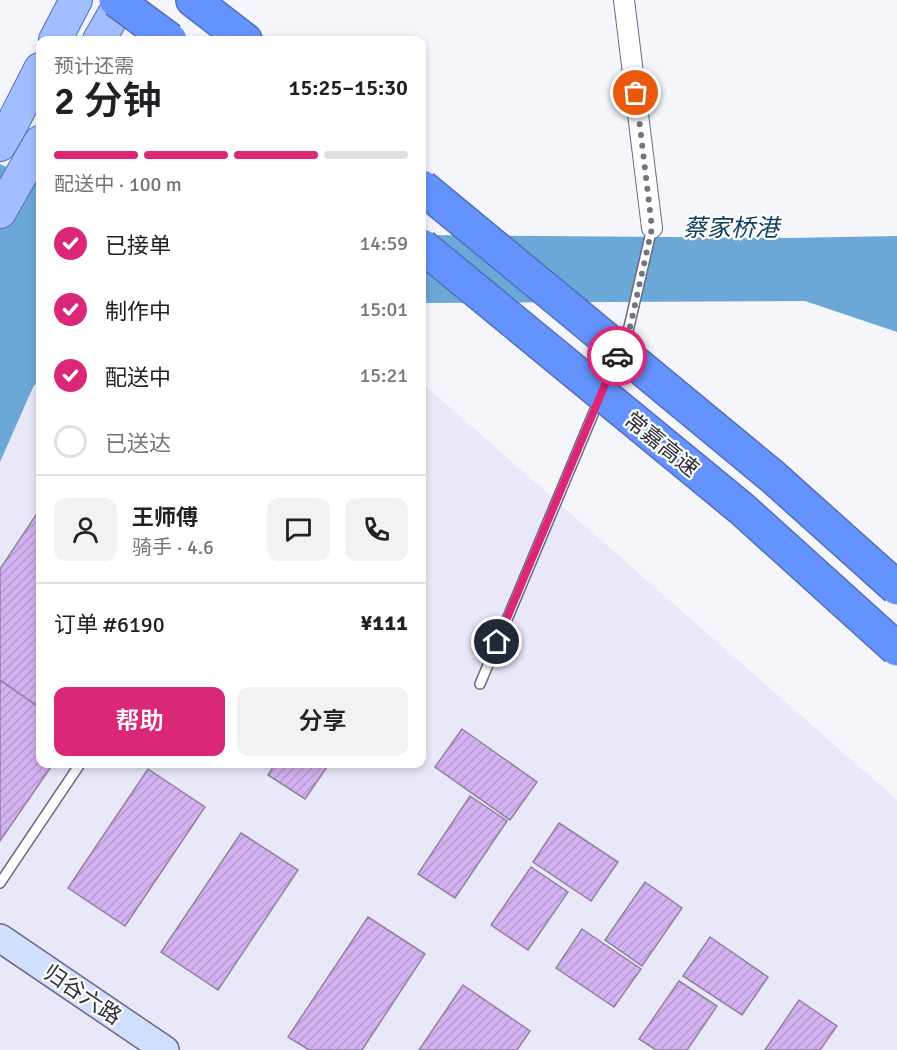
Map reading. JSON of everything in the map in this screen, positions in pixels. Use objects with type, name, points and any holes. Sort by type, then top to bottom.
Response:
[{"type":"highway","points":[[116,0],[165,36]]},
{"type":"highway","points":[[193,0],[239,36]]},
{"type":"highway","name":"常嘉高速","points":[[426,190],[772,476],[897,588]]},
{"type":"highway","name":"常嘉高速","points":[[426,249],[742,509],[897,649]]},
{"type":"main road","points":[[58,36],[76,0]]},
{"type":"main road","points":[[101,36],[122,0]]},
{"type":"main road","points":[[6,135],[36,77]]},
{"type":"main road","points":[[0,212],[36,149]]},
{"type":"street","points":[[624,0],[652,228]]},
{"type":"street","name":"归谷六路","points":[[0,938],[165,1050]]},
{"type":"lane","points":[[480,684],[630,327],[652,228]]},
{"type":"lane","points":[[0,883],[77,768]]},
{"type":"shaded area","points":[[36,273],[36,768],[426,768],[426,387],[897,800],[897,1050],[0,1050],[0,334]]},
{"type":"water","points":[[0,164],[36,181],[36,384],[0,462]]},
{"type":"water","points":[[426,235],[789,238],[897,236],[897,332],[805,301],[426,303]]},
{"type":"building","points":[[36,515],[36,705],[0,680],[0,569]]},
{"type":"building","points":[[0,680],[36,705],[36,768],[50,768],[0,841]]},
{"type":"building","points":[[462,729],[537,782],[510,820],[435,767]]},
{"type":"building","points":[[272,768],[326,768],[305,799],[268,775]]},
{"type":"building","points":[[148,769],[205,807],[125,926],[68,888]]},
{"type":"building","points":[[470,796],[507,821],[455,898],[418,874]]},
{"type":"building","points":[[559,823],[618,862],[591,901],[533,862]]},
{"type":"building","points":[[241,833],[298,870],[218,990],[161,952]]},
{"type":"building","points":[[531,867],[568,892],[528,950],[491,925]]},
{"type":"building","points":[[645,882],[682,908],[642,966],[605,940]]},
{"type":"building","points":[[368,917],[425,954],[362,1050],[309,1050],[288,1037]]},
{"type":"building","points":[[582,929],[641,969],[614,1007],[556,968]]},
{"type":"building","points":[[710,937],[768,977],[742,1015],[683,976]]},
{"type":"building","points":[[679,981],[717,1006],[687,1050],[656,1050],[639,1039]]},
{"type":"building","points":[[463,985],[530,1031],[517,1050],[419,1050]]},
{"type":"building","points":[[799,1000],[837,1026],[820,1050],[765,1050]]},
{"type":"way so far","points":[[617,356],[630,327],[652,228],[636,93]]},
{"type":"route","points":[[497,642],[617,356]]},
{"type":"water label","name":"蔡家桥港","points":[[731,228]]}]
